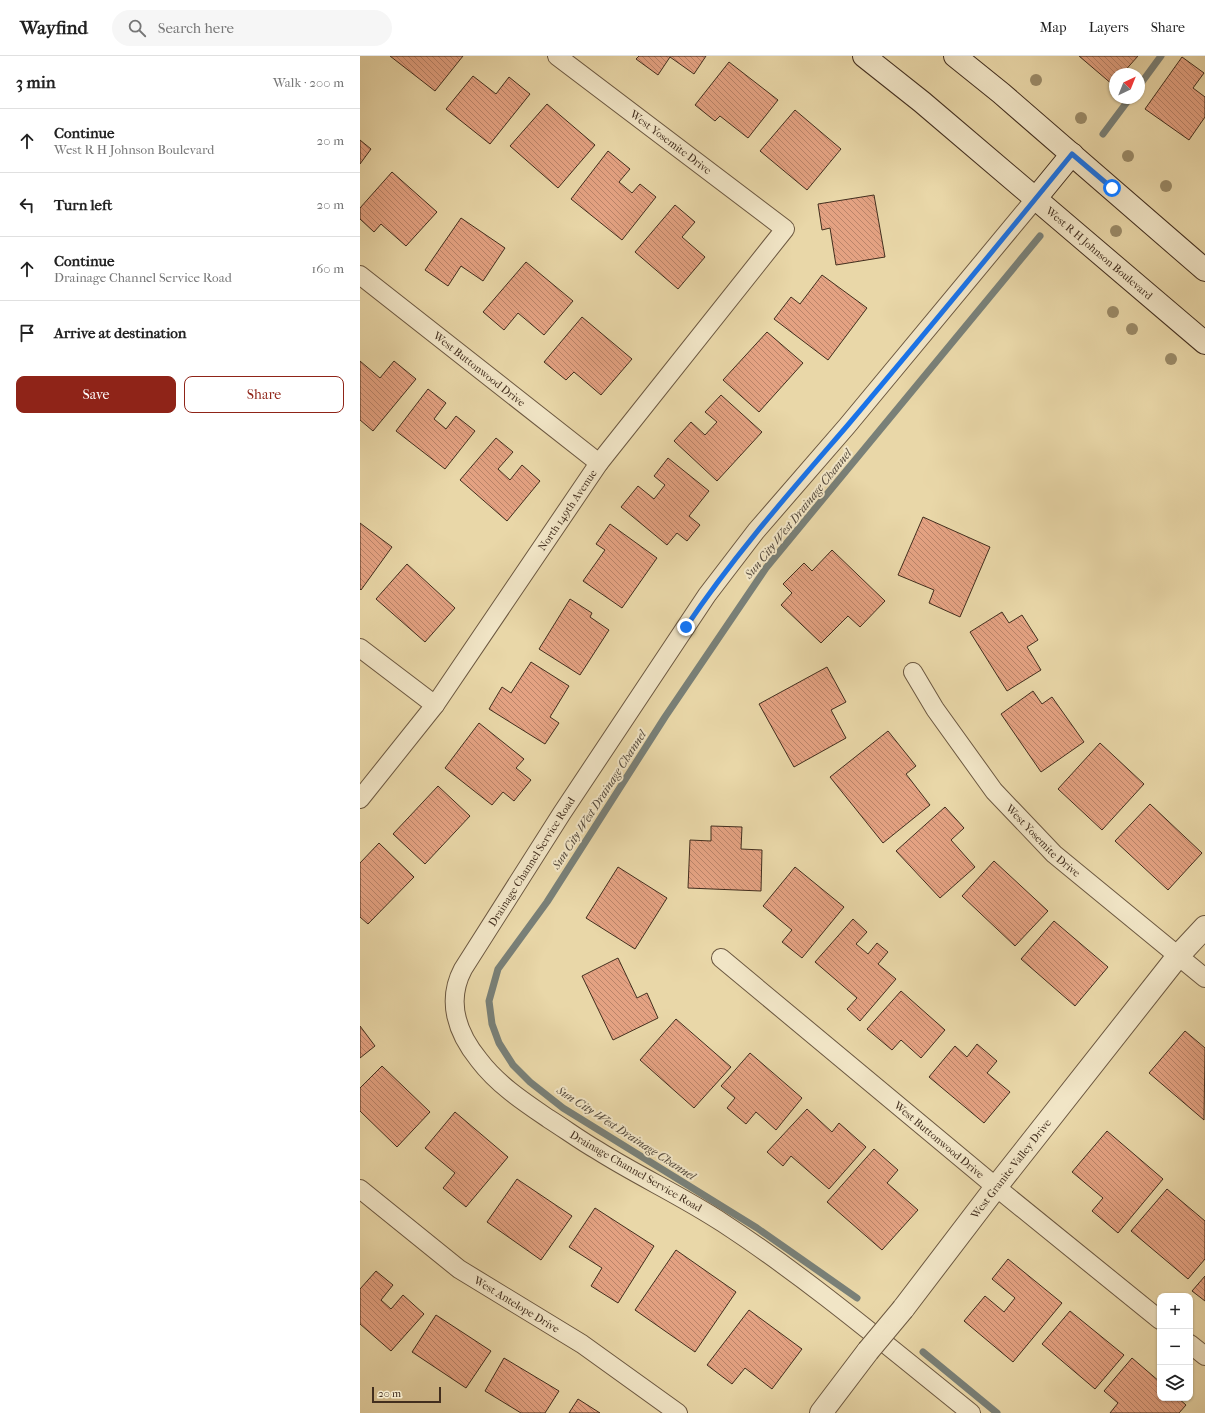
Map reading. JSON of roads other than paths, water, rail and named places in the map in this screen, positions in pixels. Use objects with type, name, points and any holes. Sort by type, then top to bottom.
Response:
[{"type":"main road","name":"West R H Johnson Boulevard","points":[[864,56],[922,102],[1205,343]]},
{"type":"main road","points":[[955,56],[1001,93],[1205,270]]},
{"type":"main road","points":[[1036,198],[1072,154]]},
{"type":"main road","name":"West Granite Valley Drive","points":[[821,1413],[996,1187],[1178,956],[1205,927]]},
{"type":"street","name":"West Yosemite Drive","points":[[557,56],[785,229]]},
{"type":"street","name":"Drainage Channel Service Road","points":[[971,1413],[808,1282],[778,1261],[688,1200],[597,1151],[514,1096],[478,1060],[470,1047],[457,1022],[454,1010],[454,996],[456,981],[471,956],[562,813],[707,595],[756,531],[847,426],[1036,198]]},
{"type":"street","name":"North 149th Avenue","points":[[360,799],[435,705],[599,463],[785,229]]},
{"type":"street","name":"West Buttonwood Drive","points":[[360,275],[599,463]]},
{"type":"street","points":[[360,648],[435,705]]},
{"type":"street","name":"West Yosemite Drive","points":[[913,672],[935,710],[994,791],[1054,854],[1205,978]]},
{"type":"street","name":"West Buttonwood Drive","points":[[721,958],[996,1187],[1157,1318]]},
{"type":"street","name":"West Antelope Drive","points":[[360,1189],[459,1269],[582,1344],[678,1413]]},
{"type":"street","points":[[1193,1346],[1205,1356]]},
{"type":"waterway","points":[[1145,78],[1161,56]]},
{"type":"waterway","points":[[1103,134],[1126,104]]},
{"type":"waterway","name":"Sun City West Drainage Channel","points":[[857,1298],[757,1228],[563,1108],[530,1082],[513,1065],[499,1043],[492,1024],[489,1001],[498,969],[547,902],[665,717],[766,568],[1040,236]]},
{"type":"waterway","name":"Sun City West Drainage Channel","points":[[923,1352],[997,1413]]}]
